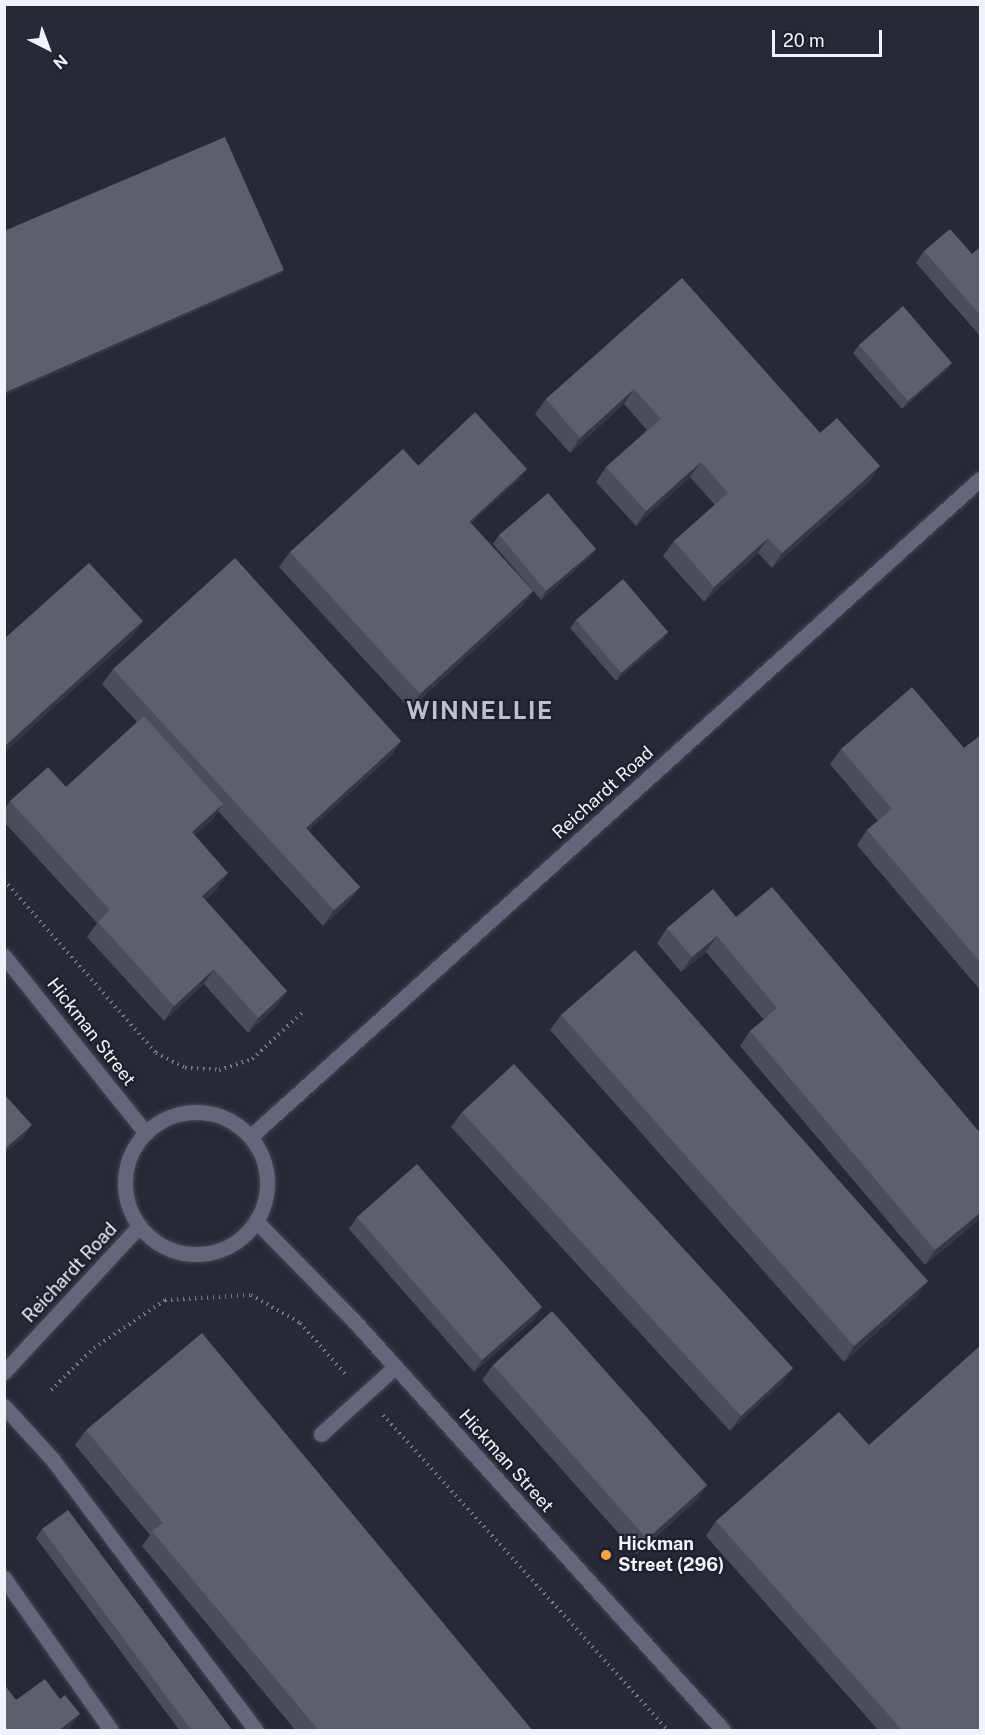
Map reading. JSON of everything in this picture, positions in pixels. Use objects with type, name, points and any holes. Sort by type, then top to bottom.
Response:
[{"type":"street","name":"Reichardt Road","points":[[251,1137],[981,479]]},
{"type":"street","name":"Hickman Street","points":[[4,956],[146,1133]]},
{"type":"street","points":[[199,1112],[228,1119],[251,1137],[263,1156],[268,1178],[266,1201],[256,1221],[238,1242],[213,1252],[185,1254],[160,1245],[139,1226],[128,1204],[125,1178],[131,1154],[146,1133],[170,1117],[199,1112]]},
{"type":"street","name":"Hickman Street","points":[[256,1221],[395,1367],[723,1731]]},
{"type":"street","name":"Reichardt Road","points":[[4,1372],[139,1226]]},
{"type":"street","points":[[321,1434],[395,1367]]},
{"type":"street","points":[[4,1406],[53,1460],[256,1731]]},
{"type":"street","points":[[4,1578],[111,1731]]},
{"type":"path","points":[[4,880],[156,1053],[184,1068],[219,1070],[252,1059],[304,1011]]},
{"type":"path","points":[[51,1390],[94,1348],[165,1300],[251,1295],[300,1323],[668,1731]]},
{"type":"building","points":[[225,137],[284,270],[4,393],[4,231]]},
{"type":"building","points":[[950,229],[972,254],[981,247],[981,316],[924,251]]},
{"type":"building","points":[[682,278],[820,433],[837,418],[880,466],[782,553],[768,538],[714,587],[674,541],[728,493],[701,462],[646,511],[606,467],[661,419],[634,389],[580,438],[546,399]]},
{"type":"building","points":[[903,306],[952,363],[908,401],[859,345]]},
{"type":"building","points":[[475,412],[527,469],[469,522],[418,466]]},
{"type":"building","points":[[403,449],[533,591],[420,694],[290,552]]},
{"type":"building","points":[[548,493],[596,549],[546,591],[499,535]]},
{"type":"building","points":[[235,558],[401,741],[306,828],[360,887],[334,910],[113,669]]},
{"type":"building","points":[[89,563],[143,621],[4,747],[4,639]]},
{"type":"building","points":[[623,579],[668,632],[621,673],[576,620]]},
{"type":"building","points":[[912,687],[964,748],[981,735],[981,963],[867,830],[892,809],[841,749]]},
{"type":"building","points":[[144,716],[223,804],[192,832],[228,873],[202,896],[287,991],[258,1018],[214,969],[174,1006],[98,922],[110,910],[10,801],[48,767],[66,787]]},
{"type":"building","points":[[772,887],[981,1134],[981,1212],[935,1250],[750,1031],[777,1008],[717,936],[692,957],[667,928],[713,889],[736,917]]},
{"type":"building","points":[[635,950],[928,1281],[854,1346],[561,1015]]},
{"type":"building","points":[[514,1064],[793,1368],[741,1416],[462,1112]]},
{"type":"building","points":[[4,1094],[32,1125],[4,1150]]},
{"type":"building","points":[[417,1164],[542,1307],[482,1360],[357,1217]]},
{"type":"building","points":[[552,1311],[707,1485],[647,1539],[493,1365]]},
{"type":"building","points":[[202,1333],[533,1731],[319,1731],[152,1531],[163,1523],[86,1430]]},
{"type":"building","points":[[981,1345],[981,1731],[903,1731],[716,1521],[839,1412],[869,1445]]},
{"type":"building","points":[[68,1510],[233,1731],[192,1731],[42,1529]]},
{"type":"building","points":[[45,1679],[60,1699],[65,1695],[80,1714],[58,1731],[4,1731],[4,1684],[16,1700]]},
{"type":"place","name":"Hickman Street (296)","points":[[606,1555]]},
{"type":"district","name":"WINNELLIE","points":[[480,711]]}]
